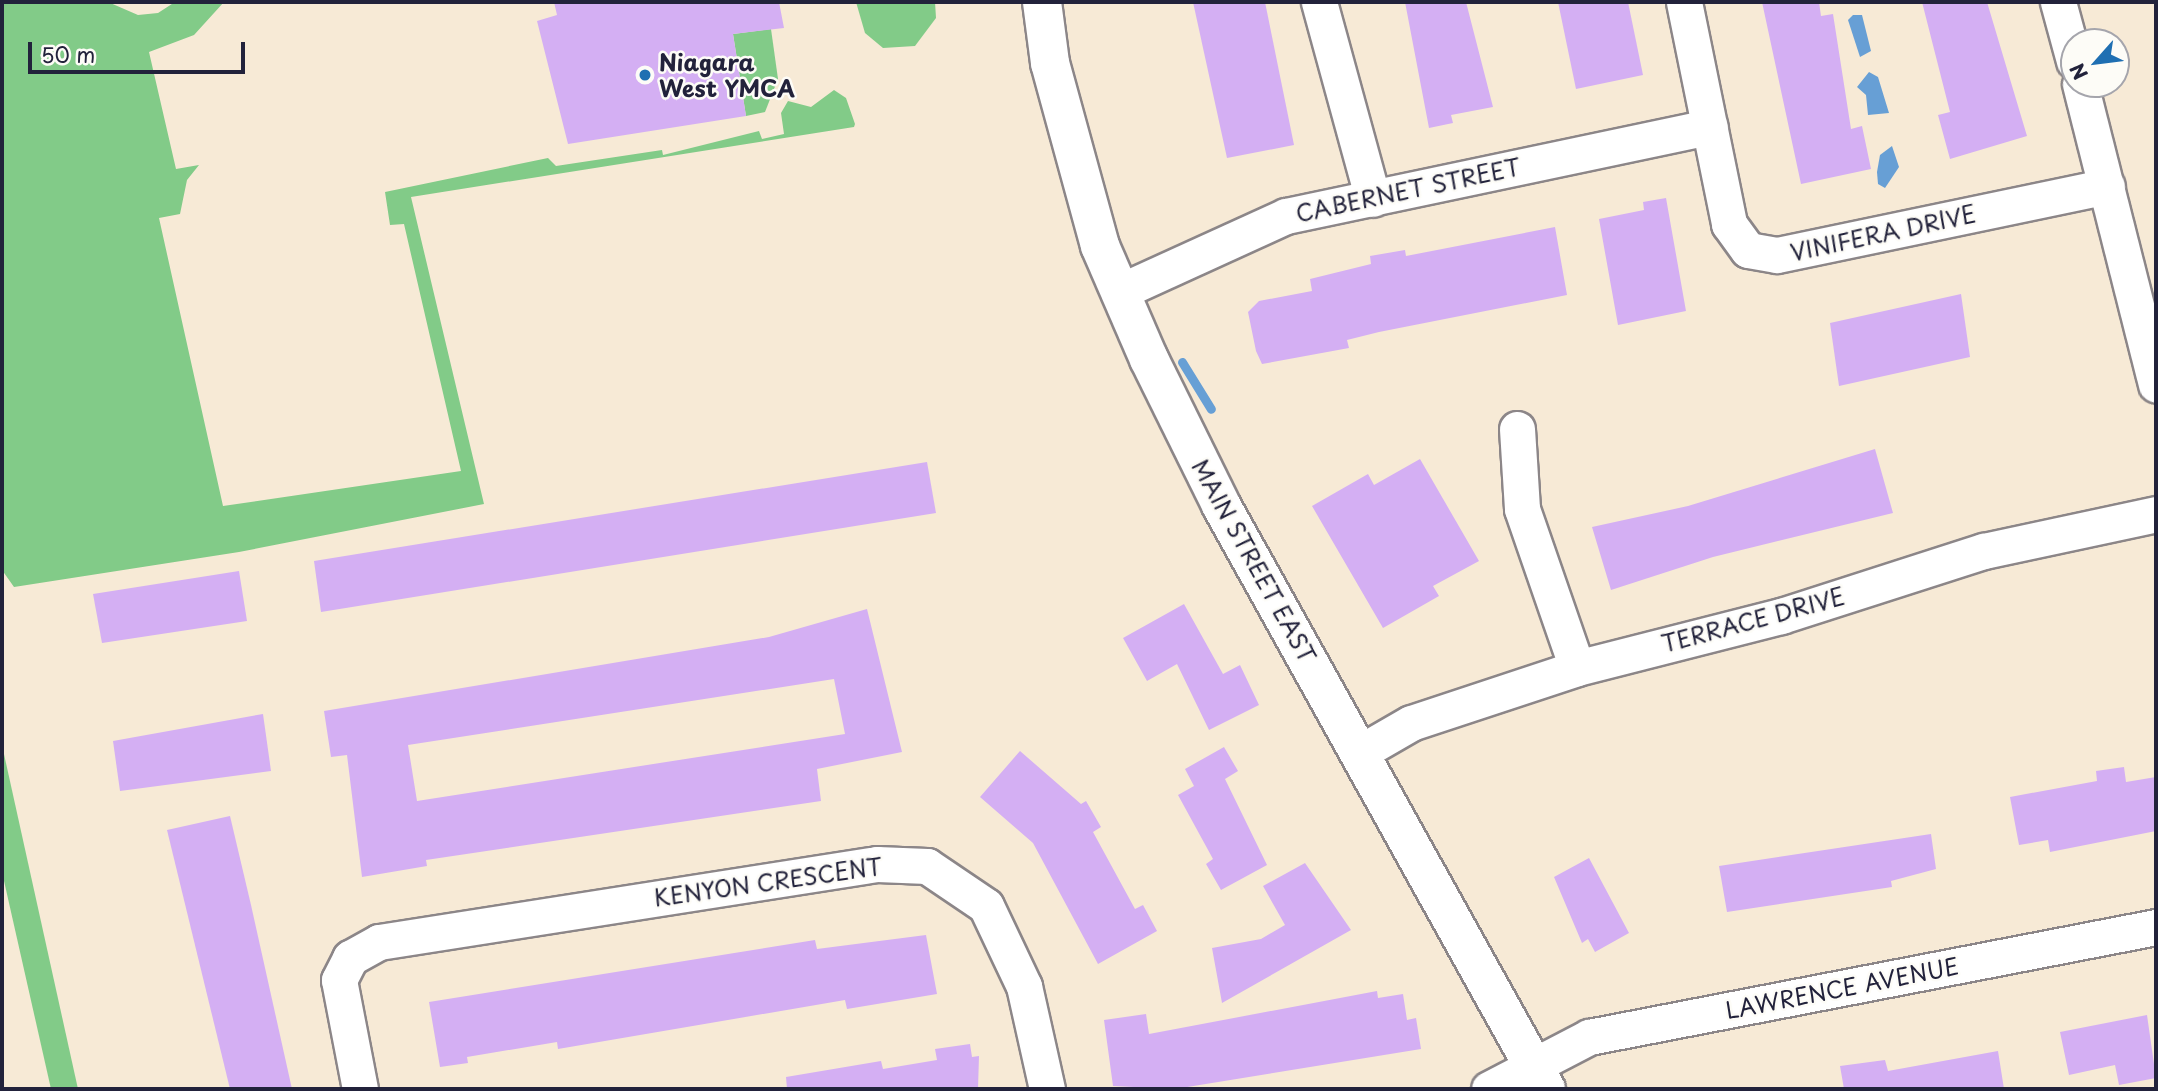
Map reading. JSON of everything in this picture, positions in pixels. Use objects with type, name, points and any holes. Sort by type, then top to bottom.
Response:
[{"type":"main road","name":"MAIN STREET EAST","points":[[1042,2],[1078,171],[1119,292],[1215,494],[1540,1077]]},
{"type":"street","points":[[1319,2],[1373,199]]},
{"type":"street","name":"VINIFERA DRIVE","points":[[1684,2],[1729,224],[1748,250],[1777,255],[2106,186]]},
{"type":"street","points":[[2058,2],[2065,28]]},
{"type":"street","points":[[2084,98],[2156,385]]},
{"type":"street","name":"CABERNET STREET","points":[[1119,292],[1239,233],[1373,199],[1710,127]]},
{"type":"street","points":[[1517,429],[1522,509],[1577,668]]},
{"type":"street","name":"TERRACE DRIVE","points":[[1359,753],[1411,723],[1577,668],[1781,617],[1984,551],[2156,514]]},
{"type":"street","name":"KENYON CRESCENT","points":[[360,1089],[339,980],[350,958],[379,942],[877,864],[927,866],[986,906],[1024,986],[1047,1089]]},
{"type":"street","name":"LAWRENCE AVENUE","points":[[1489,1089],[1540,1077],[1589,1037],[2156,926]]},
{"type":"green space","points":[[2,2],[108,2],[138,15],[158,13],[175,2],[224,2],[194,35],[149,52],[176,169],[199,165],[187,180],[180,214],[159,218],[223,506],[461,471],[404,224],[390,225],[385,192],[548,158],[556,166],[662,150],[663,155],[759,131],[762,139],[784,134],[781,113],[788,101],[811,107],[834,90],[846,98],[855,124],[854,127],[411,197],[484,504],[239,552],[14,587],[2,570]]},
{"type":"green space","points":[[856,2],[935,2],[936,18],[915,46],[883,48],[865,33]]},
{"type":"green space","points":[[771,29],[778,79],[765,112],[746,116],[733,34]]},
{"type":"green space","points":[[2,745],[78,1089],[51,1089],[2,872]]},
{"type":"water","points":[[1853,15],[1862,15],[1871,51],[1860,57],[1848,20]]},
{"type":"water","points":[[1869,72],[1878,77],[1889,113],[1868,115],[1866,95],[1857,87]]},
{"type":"water","points":[[1892,146],[1899,167],[1885,188],[1878,184],[1877,172],[1880,155]]},
{"type":"building","name":"Niagara West YMCA","points":[[554,2],[779,2],[784,28],[733,34],[746,116],[568,144],[537,21],[557,15]]},
{"type":"building","points":[[1193,2],[1265,2],[1294,145],[1227,158]]},
{"type":"building","points":[[1405,2],[1466,2],[1493,107],[1451,115],[1453,123],[1429,128]]},
{"type":"building","points":[[1558,2],[1628,2],[1643,75],[1576,89]]},
{"type":"building","points":[[1762,2],[1819,2],[1821,16],[1833,14],[1851,129],[1862,126],[1871,169],[1801,184]]},
{"type":"building","points":[[1922,2],[1987,2],[2027,136],[1950,159],[1938,115],[1950,112]]},
{"type":"building","points":[[1666,198],[1686,311],[1618,325],[1599,219],[1644,210],[1643,202]]},
{"type":"building","points":[[1555,227],[1567,295],[1379,332],[1347,340],[1349,348],[1262,364],[1256,351],[1248,312],[1259,301],[1312,291],[1310,279],[1371,264],[1370,256],[1405,250],[1406,256]]},
{"type":"building","points":[[1961,294],[1970,357],[1839,386],[1830,323]]},
{"type":"building","points":[[1875,449],[1893,513],[1713,557],[1611,590],[1592,527],[1688,506]]},
{"type":"building","points":[[1420,459],[1479,561],[1433,586],[1439,596],[1383,628],[1312,506],[1368,474],[1374,485]]},
{"type":"building","points":[[927,462],[936,513],[321,612],[314,561]]},
{"type":"building","points":[[239,571],[247,621],[102,643],[93,594]]},
{"type":"building","points":[[1184,604],[1223,674],[1240,665],[1259,705],[1209,730],[1177,664],[1147,681],[1123,638]]},
{"type":"building","points":[[867,609],[902,752],[817,769],[821,801],[426,860],[427,866],[362,877],[347,755],[331,757],[324,711],[769,637]],"holes":[[[834,679],[845,734],[417,801],[408,745]]]},
{"type":"building","points":[[263,714],[271,771],[120,791],[113,741]]},
{"type":"building","points":[[1224,747],[1238,771],[1225,779],[1267,865],[1221,890],[1206,864],[1213,859],[1178,795],[1194,786],[1185,769]]},
{"type":"building","points":[[1020,751],[1081,804],[1086,801],[1101,827],[1093,832],[1135,909],[1143,905],[1157,931],[1098,964],[1033,843],[980,797]]},
{"type":"building","points":[[2124,767],[2126,782],[2156,777],[2156,831],[2050,852],[2048,840],[2019,845],[2010,797],[2097,781],[2096,771]]},
{"type":"building","points":[[230,816],[292,1089],[230,1089],[167,830]]},
{"type":"building","points":[[1931,834],[1936,869],[1891,881],[1892,887],[1727,912],[1719,866]]},
{"type":"building","points":[[1589,858],[1629,933],[1595,952],[1588,939],[1582,943],[1554,877]]},
{"type":"building","points":[[1305,863],[1351,930],[1222,1003],[1212,948],[1261,939],[1285,925],[1263,886]]},
{"type":"building","points":[[926,935],[937,994],[847,1009],[845,1000],[558,1049],[557,1042],[467,1057],[468,1063],[440,1067],[429,1002],[815,940],[817,949]]},
{"type":"building","points":[[1377,991],[1378,998],[1403,994],[1407,1020],[1416,1018],[1421,1049],[1175,1089],[1113,1086],[1104,1020],[1146,1014],[1149,1034]]},
{"type":"building","points":[[2147,1015],[2156,1078],[2119,1085],[2115,1065],[2069,1075],[2060,1032]]},
{"type":"building","points":[[970,1044],[972,1057],[979,1056],[978,1089],[787,1089],[786,1077],[881,1061],[883,1069],[937,1060],[935,1049]]},
{"type":"building","points":[[1998,1051],[2004,1089],[1844,1089],[1840,1066],[1885,1060],[1888,1071]]},
{"type":"waterway","points":[[1182,362],[1211,409]]},
{"type":"place","name":"Niagara West YMCA","points":[[645,75]]}]
